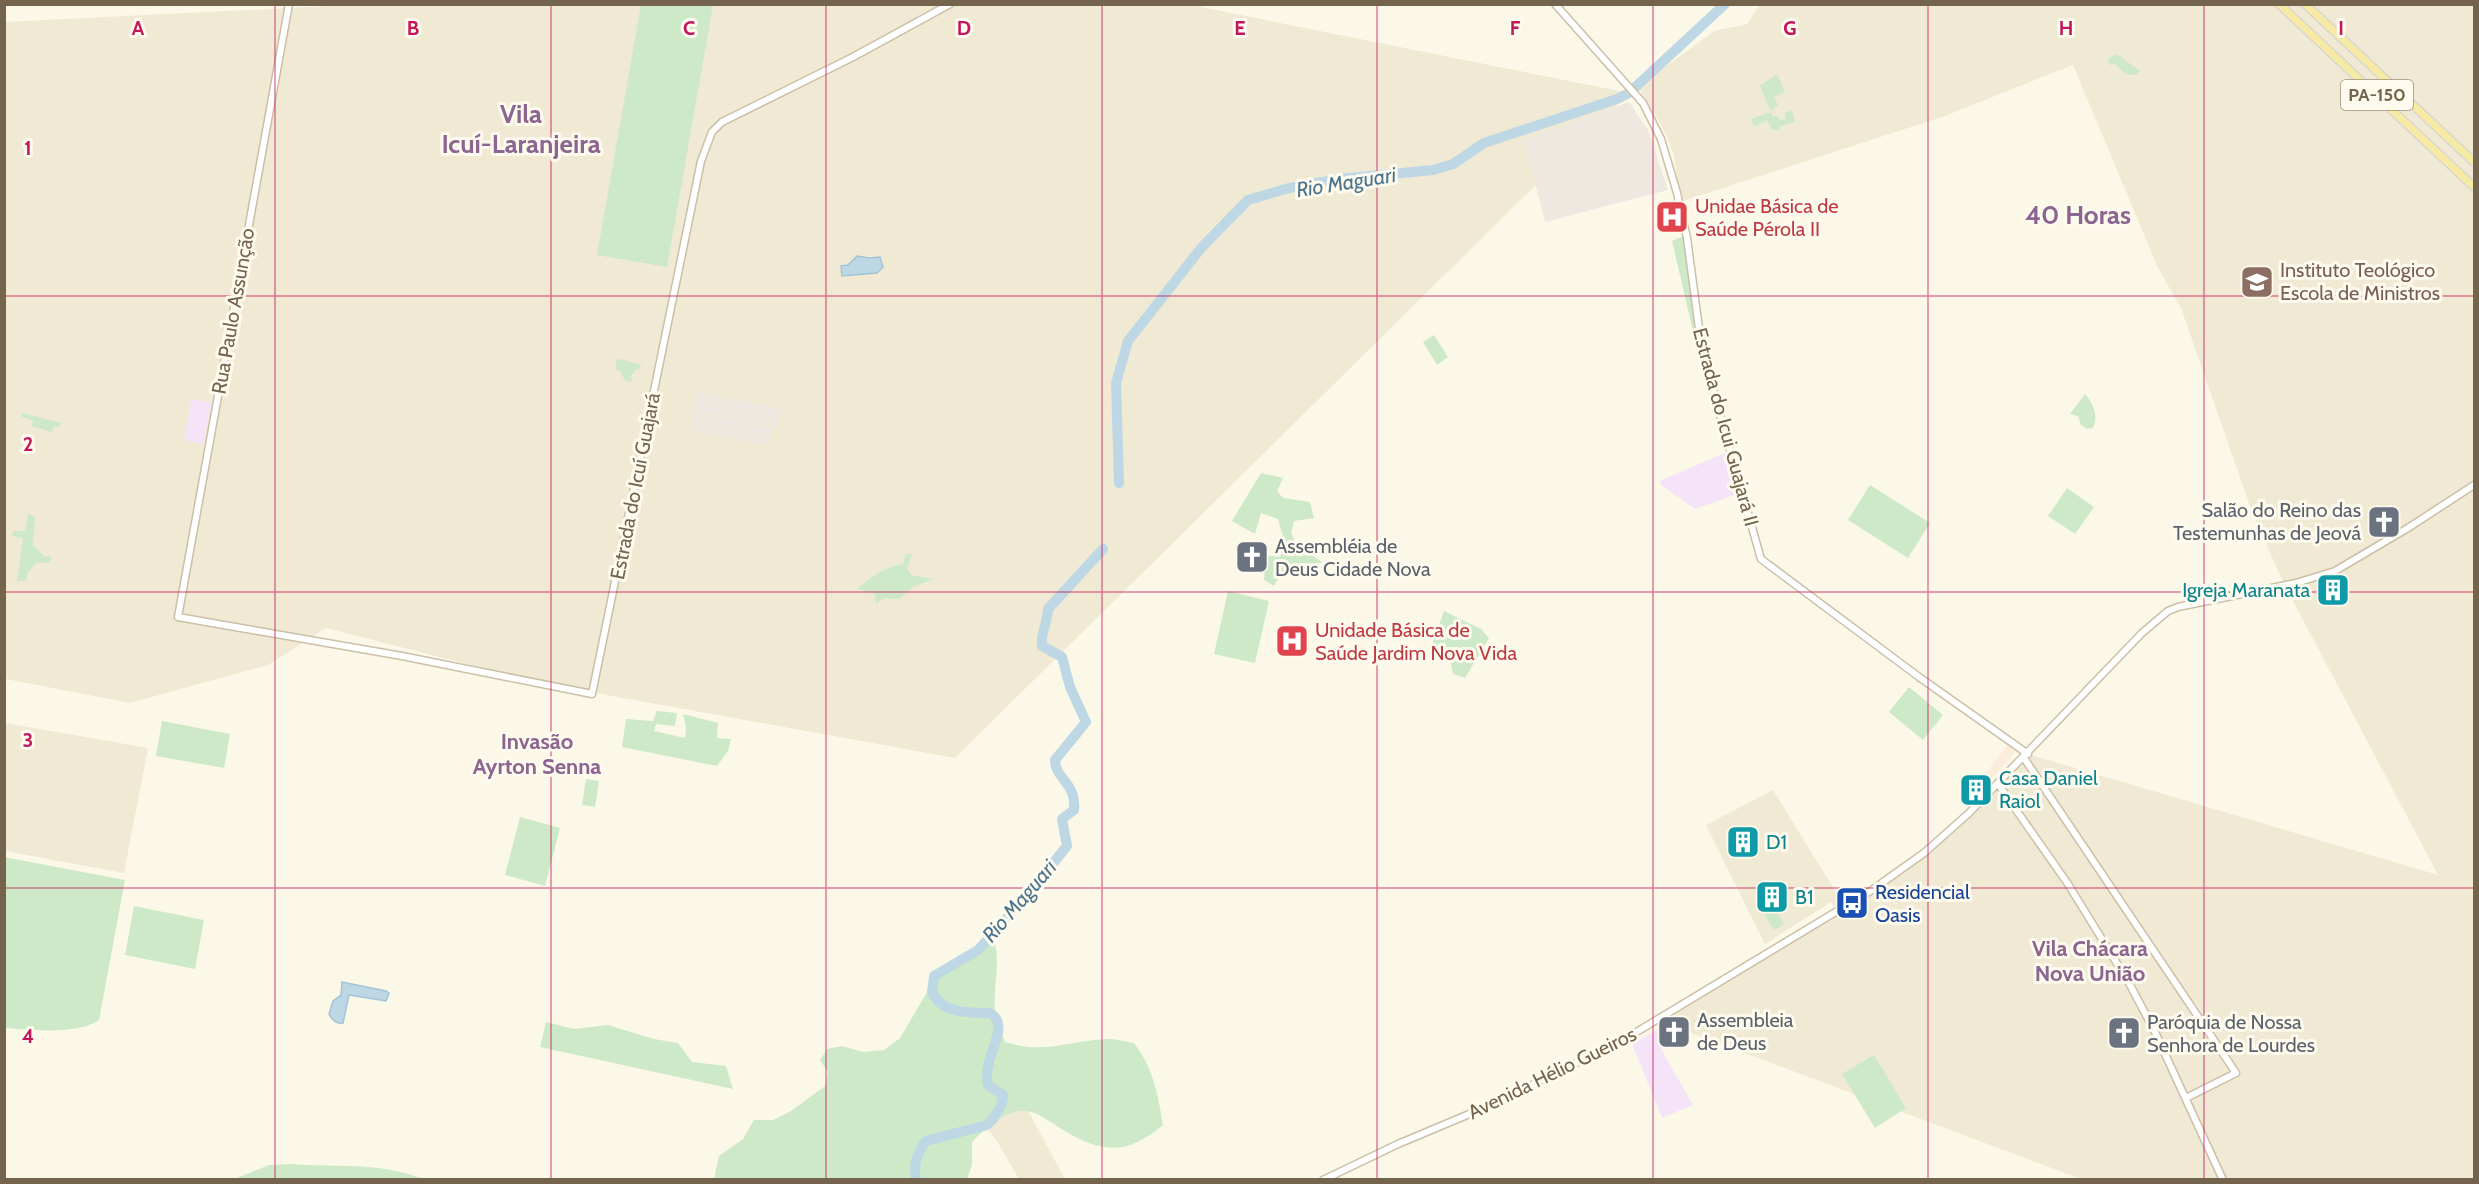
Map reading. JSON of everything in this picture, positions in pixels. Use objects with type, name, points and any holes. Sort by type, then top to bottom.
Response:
[{"type":"main road","name":"Rua Paulo Assunção","points":[[178,617],[289,4]]},
{"type":"main road","name":"Estrada do Icuí Guajará","points":[[178,617],[402,656],[592,694],[697,183],[706,144],[712,132],[722,122],[853,57],[950,4]]},
{"type":"main road","name":"Estrada do Icui Guajará II","points":[[1555,4],[1635,94],[1657,130],[1677,193],[1688,238],[1702,351],[1761,559],[2026,756]]},
{"type":"main road","name":"PA-150","points":[[2279,4],[2475,187]]},
{"type":"main road","name":"PA-150","points":[[2304,4],[2475,162]]},
{"type":"main road","points":[[2372,91],[2383,78]]},
{"type":"main road","name":"Avenida Hélio Gueiros","points":[[1323,1179],[1398,1144],[1498,1102],[1627,1037],[1672,1012],[1887,880],[1924,853],[1970,813],[2142,633],[2168,611],[2329,574],[2369,552],[2475,484]]},
{"type":"main road","points":[[2026,756],[2236,1073],[2186,1098]]},
{"type":"main road","points":[[1998,784],[2068,885],[2129,983],[2154,1030],[2223,1179]]},
{"type":"shaded area","name":"Vila Icuí-Laranjeira","points":[[369,4],[1186,4],[1629,93],[955,758],[590,692],[514,676],[326,628],[268,665],[130,703],[6,679],[5,683],[5,22]]},
{"type":"shaded area","points":[[1760,5],[2474,5],[2474,1179],[2081,1179],[1683,1030],[1672,1012],[1837,912],[1831,902],[1765,944],[1706,825],[1773,790],[1839,897],[1847,906],[1924,853],[2028,754],[2438,875],[2283,582],[2252,512],[2181,308],[2158,268],[2073,65],[1945,116],[1680,202],[1674,154],[1663,128],[1638,87],[1714,31],[1747,24]]},
{"type":"shaded area","points":[[1629,102],[1648,130],[1668,190],[1545,222],[1524,140]]},
{"type":"shaded area","points":[[697,392],[782,409],[778,427],[693,410]]},
{"type":"shaded area","points":[[191,399],[212,403],[203,444],[184,440]]},
{"type":"shaded area","points":[[693,411],[772,428],[770,443],[764,442],[763,445],[690,430]]},
{"type":"shaded area","points":[[1725,453],[1737,494],[1695,509],[1661,485],[1659,481]]},
{"type":"shaded area","points":[[6,723],[148,748],[124,873],[5,851]]},
{"type":"shaded area","points":[[2008,745],[2016,751],[1986,785],[1980,780]]},
{"type":"shaded area","points":[[1663,1026],[1670,1040],[1660,1047],[1693,1105],[1662,1118],[1632,1044]]},
{"type":"shaded area","points":[[1013,1084],[1065,1179],[1019,1179],[989,1131],[1003,1109]]},
{"type":"green space","points":[[641,5],[713,5],[667,267],[597,255]]},
{"type":"green space","points":[[2117,54],[2140,71],[2136,75],[2126,74],[2115,64],[2109,65],[2108,59]]},
{"type":"green space","points":[[1777,74],[1785,92],[1774,97],[1778,105],[1771,111],[1760,86]]},
{"type":"green space","points":[[1792,110],[1795,122],[1781,126],[1778,131],[1772,129],[1767,120],[1754,127],[1751,119],[1771,112],[1773,117],[1778,116],[1780,120],[1786,119],[1785,113]]},
{"type":"green space","points":[[1683,236],[1699,340],[1696,344],[1672,241]]},
{"type":"green space","points":[[1434,335],[1448,357],[1437,365],[1423,342]]},
{"type":"green space","points":[[617,360],[641,365],[640,369],[637,369],[631,376],[632,382],[625,381],[620,371],[615,369]]},
{"type":"green space","points":[[2085,394],[2093,406],[2095,415],[2093,428],[2087,429],[2081,425],[2078,416],[2070,414]]},
{"type":"green space","points":[[22,413],[61,423],[59,427],[54,426],[52,432],[31,426],[34,421],[22,417]]},
{"type":"green space","points":[[1261,473],[1283,478],[1277,491],[1283,498],[1310,502],[1314,518],[1294,521],[1291,533],[1295,541],[1306,545],[1310,554],[1322,562],[1296,575],[1279,577],[1274,586],[1264,580],[1265,567],[1260,561],[1265,555],[1280,557],[1285,544],[1278,519],[1261,513],[1255,534],[1232,521]]},
{"type":"green space","points":[[1870,485],[1930,523],[1908,558],[1848,520]]},
{"type":"green space","points":[[2067,488],[2094,507],[2075,534],[2048,516]]},
{"type":"green space","points":[[28,514],[35,516],[33,545],[44,556],[52,557],[49,563],[36,563],[28,572],[26,581],[17,581],[23,538],[12,536],[13,531],[25,531]]},
{"type":"green space","points":[[906,554],[912,554],[907,568],[911,575],[933,579],[913,587],[899,599],[884,598],[876,604],[875,594],[857,589],[878,573],[903,564]]},
{"type":"green space","points":[[1228,591],[1269,601],[1255,663],[1214,654]]},
{"type":"green space","points":[[1444,611],[1481,629],[1489,638],[1465,678],[1453,674],[1449,655],[1431,648]]},
{"type":"green space","points":[[1909,687],[1943,715],[1923,740],[1889,712]]},
{"type":"green space","points":[[657,711],[677,713],[675,726],[656,724],[654,731],[685,738],[686,727],[683,714],[718,723],[717,738],[731,739],[728,751],[717,766],[622,747],[626,719],[653,721]]},
{"type":"green space","points":[[162,721],[230,734],[224,768],[156,756]]},
{"type":"green space","points":[[586,779],[599,781],[595,807],[582,805]]},
{"type":"green space","points":[[520,817],[560,828],[545,886],[505,875]]},
{"type":"green space","points":[[4,857],[125,880],[99,1020],[90,1025],[67,1030],[5,1028]]},
{"type":"green space","points":[[134,906],[204,920],[195,969],[125,955]]},
{"type":"green space","points":[[1775,908],[1784,924],[1774,930],[1764,914]]},
{"type":"green space","points":[[986,938],[994,940],[996,950],[995,1010],[1005,1042],[1033,1047],[1110,1039],[1134,1043],[1146,1062],[1154,1082],[1163,1125],[1138,1142],[1115,1148],[1103,1147],[1077,1138],[1036,1114],[1018,1111],[996,1121],[972,1142],[972,1165],[967,1179],[714,1179],[719,1156],[743,1139],[754,1120],[773,1120],[791,1111],[825,1086],[828,1072],[820,1060],[827,1049],[842,1046],[863,1052],[884,1050],[900,1038],[936,977]]},
{"type":"green space","points":[[546,1022],[574,1029],[608,1025],[654,1039],[678,1043],[692,1062],[726,1066],[733,1089],[540,1047]]},
{"type":"green space","points":[[1874,1055],[1906,1108],[1875,1128],[1842,1074]]},
{"type":"green space","points":[[269,1165],[373,1167],[424,1179],[234,1179]]},
{"type":"water","points":[[857,256],[880,257],[883,267],[877,273],[842,276],[841,266],[848,265]]},
{"type":"water","points":[[342,982],[389,993],[386,1001],[349,995],[343,1023],[338,1023],[329,1014],[333,1001],[341,995]]},
{"type":"waterway","name":"Rio Maguari","points":[[1119,483],[1116,383],[1128,341],[1202,247],[1248,200],[1289,188],[1339,179],[1433,170],[1453,164],[1484,143],[1617,99],[1629,93],[1725,4]]},
{"type":"waterway","name":"Rio Maguari","points":[[916,1180],[916,1159],[926,1141],[987,1125],[996,1115],[1002,1103],[1003,1095],[988,1085],[987,1074],[998,1035],[996,1019],[990,1013],[957,1011],[943,1005],[932,992],[934,976],[978,950],[1025,898],[1067,846],[1062,819],[1074,810],[1074,801],[1069,787],[1058,772],[1055,760],[1086,722],[1070,687],[1062,657],[1042,646],[1042,637],[1048,609],[1103,549]]},
{"type":"place","name":"Unidae Básica de Saúde Pérola II","points":[[1672,217]]},
{"type":"place","name":"Instituto Teológico Escola de Ministros","points":[[2257,282]]},
{"type":"place","name":"Salão do Reino das Testemunhas de Jeová","points":[[2384,522]]},
{"type":"place","name":"Assembléia de Deus Cidade Nova","points":[[1252,557]]},
{"type":"place","name":"Igreja Maranata","points":[[2333,590]]},
{"type":"place","name":"Unidade Básica de Saúde Jardim Nova Vida","points":[[1292,641]]},
{"type":"place","name":"Casa Daniel Raiol","points":[[1976,790]]},
{"type":"place","name":"D1","points":[[1743,842]]},
{"type":"place","name":"B1","points":[[1772,897]]},
{"type":"place","name":"Residencial Oasis","points":[[1852,903]]},
{"type":"place","name":"Assembleia de Deus","points":[[1674,1032]]},
{"type":"place","name":"Paróquia de Nossa Senhora de Lourdes","points":[[2124,1033]]},
{"type":"district","name":"Vila Icuí-Laranjeira","points":[[521,129]]},
{"type":"district","name":"40 Horas","points":[[2078,215]]},
{"type":"district","name":"Invasão Ayrton Senna","points":[[537,754]]},
{"type":"district","name":"Vila Chácara Nova União","points":[[2090,960]]}]
